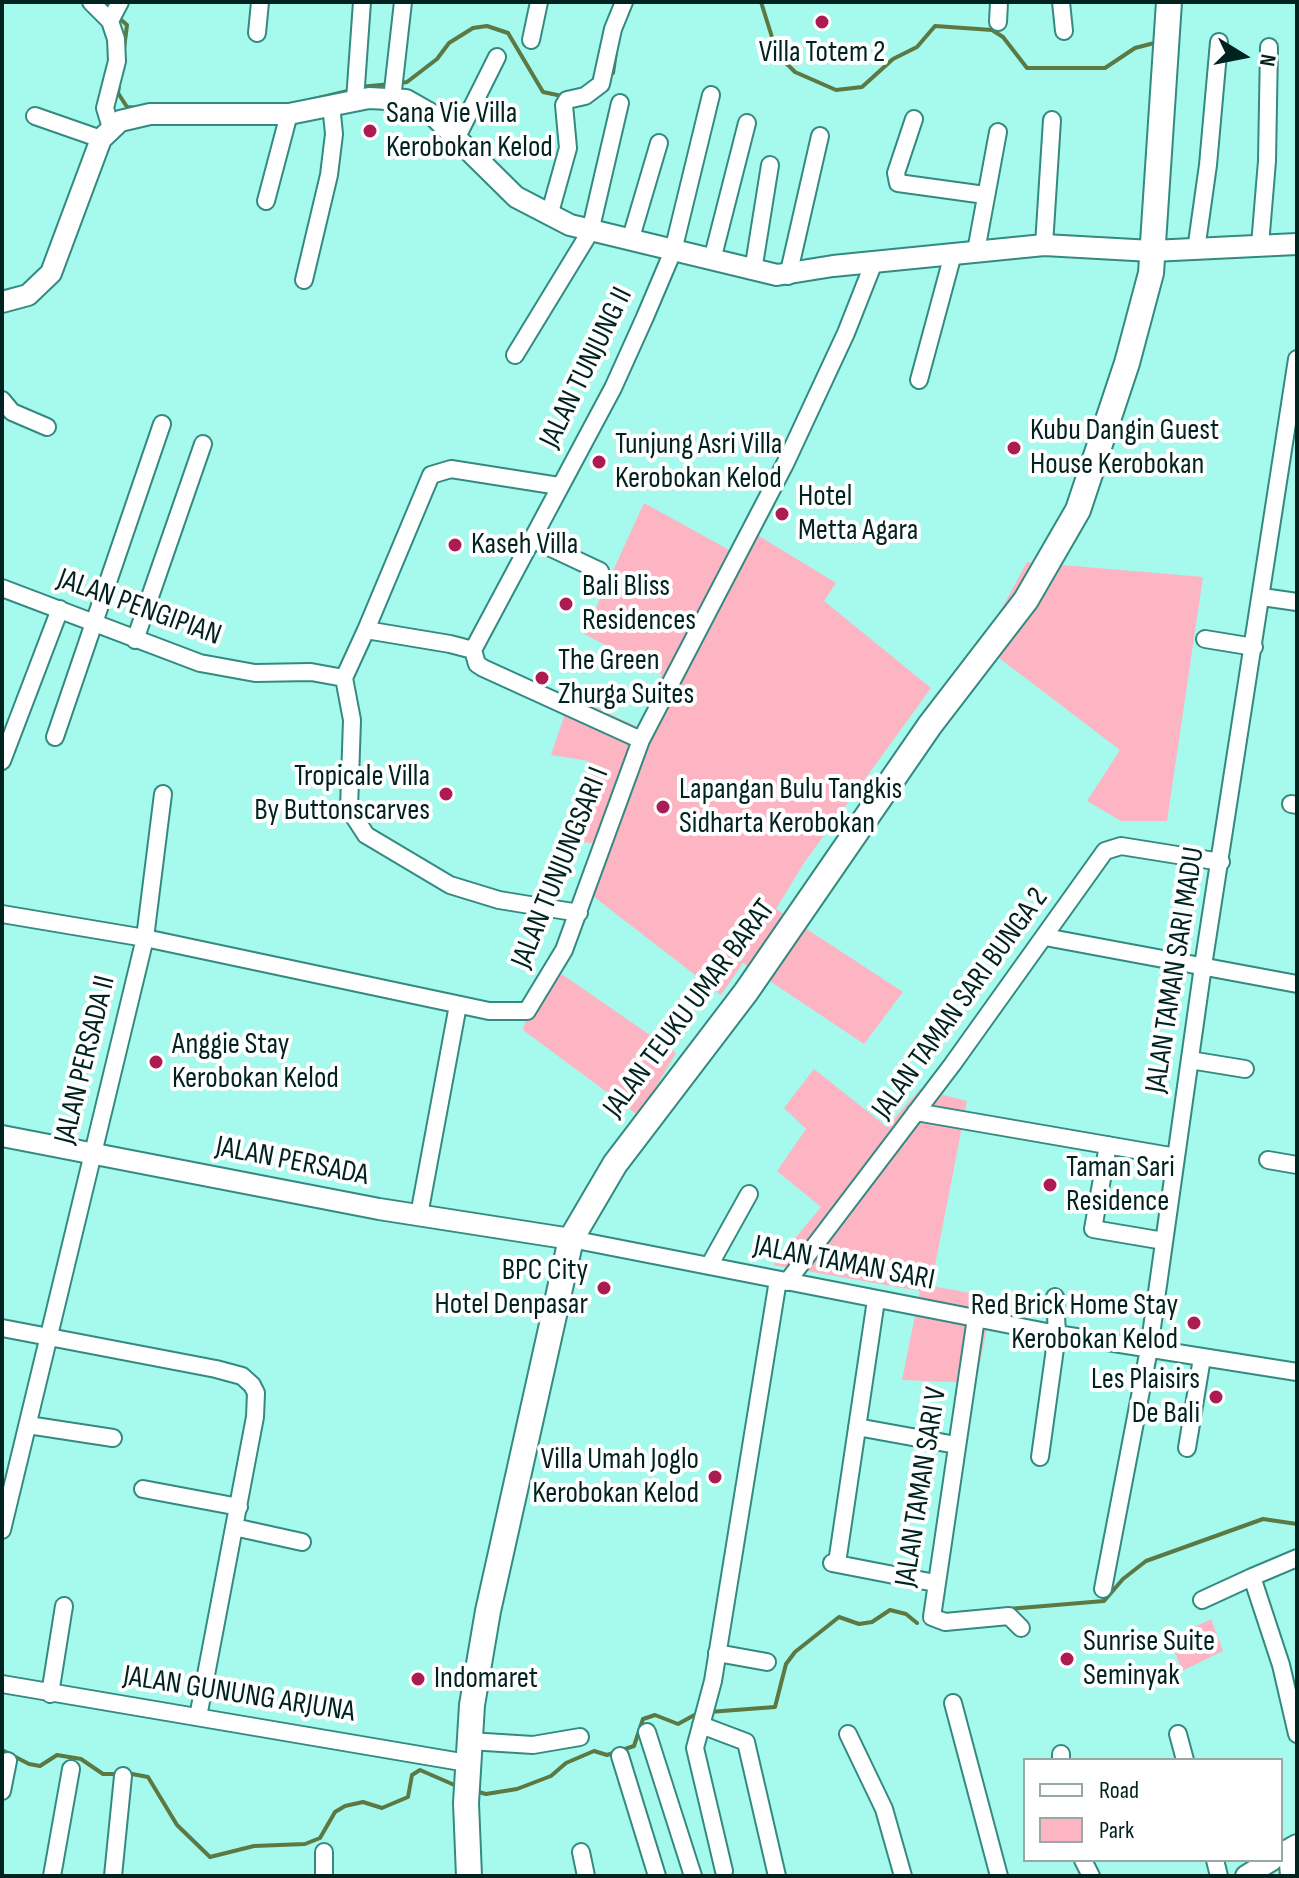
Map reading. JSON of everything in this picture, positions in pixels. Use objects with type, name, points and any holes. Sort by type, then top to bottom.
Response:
[{"type":"main road","name":"JALAN TEUKU UMAR BARAT","points":[[469,1876],[468,1758],[488,1611],[571,1239],[615,1164],[797,920],[930,725],[1026,600],[1078,510],[1106,433],[1145,298],[1152,251],[1169,2]]},
{"type":"street","points":[[2,302],[28,295],[51,273],[106,134],[106,95],[117,61],[116,39],[110,21],[91,2]]},
{"type":"street","points":[[110,21],[120,2]]},
{"type":"street","points":[[257,33],[260,2]]},
{"type":"street","points":[[355,100],[362,2]]},
{"type":"street","points":[[392,99],[403,2]]},
{"type":"street","points":[[531,40],[539,2]]},
{"type":"street","points":[[549,216],[568,148],[564,105],[567,100],[585,96],[601,84],[613,29],[624,2]]},
{"type":"street","points":[[998,22],[999,2]]},
{"type":"street","points":[[1061,2],[1064,31]]},
{"type":"street","points":[[1196,250],[1219,42]]},
{"type":"street","points":[[1260,245],[1267,161],[1269,47]]},
{"type":"street","points":[[457,137],[497,57]]},
{"type":"street","name":"JALAN TUNJUNG II","points":[[473,650],[613,388],[673,251],[711,95]]},
{"type":"street","points":[[35,116],[106,134],[150,114],[289,114],[355,100],[406,100],[434,116],[498,181],[549,216],[590,232],[753,271],[788,276],[874,262],[1044,245],[1152,251],[1297,244]]},
{"type":"street","points":[[515,355],[590,232],[620,103]]},
{"type":"street","points":[[304,280],[329,175],[334,134],[331,104]]},
{"type":"street","points":[[266,201],[289,114]]},
{"type":"street","points":[[914,119],[896,173],[898,183],[985,195]]},
{"type":"street","points":[[1044,245],[1052,120]]},
{"type":"street","points":[[712,260],[747,123]]},
{"type":"street","points":[[976,251],[998,132]]},
{"type":"street","points":[[788,276],[820,136]]},
{"type":"street","points":[[630,241],[659,143]]},
{"type":"street","points":[[753,271],[770,165]]},
{"type":"street","points":[[919,380],[953,254]]},
{"type":"street","name":"JALAN TUNJUNGSARI I","points":[[2,914],[145,938],[458,1005],[504,1013],[527,1011],[544,987],[579,913],[641,740],[810,412],[874,262]]},
{"type":"street","name":"JALAN TAMAN SARI MADU","points":[[1103,1589],[1149,1349],[1203,966],[1262,597],[1292,435],[1297,359]]},
{"type":"street","points":[[2,400],[12,412],[47,427]]},
{"type":"street","points":[[55,737],[162,424]]},
{"type":"street","points":[[135,640],[203,444]]},
{"type":"street","points":[[559,486],[451,469],[431,475],[344,678],[352,720],[349,809],[366,835],[450,885],[499,900],[579,913]]},
{"type":"street","points":[[534,540],[600,571]]},
{"type":"street","name":"JALAN PENGIPIAN","points":[[2,588],[135,640],[229,669],[255,673],[311,672],[344,678]]},
{"type":"street","points":[[1262,597],[1297,602]]},
{"type":"street","points":[[2,761],[60,609]]},
{"type":"street","points":[[366,630],[473,650],[477,664],[483,668],[641,740]]},
{"type":"street","points":[[1205,639],[1254,647]]},
{"type":"street","name":"JALAN PERSADA II","points":[[2,1530],[145,938],[163,794]]},
{"type":"street","name":"JALAN TAMAN SARI BUNGA 2","points":[[782,1281],[916,1112],[1109,848],[1121,846],[1221,862]]},
{"type":"street","points":[[1045,937],[1297,984]]},
{"type":"street","points":[[419,1215],[458,1005]]},
{"type":"street","points":[[1190,1060],[1245,1069]]},
{"type":"street","points":[[916,1112],[1176,1157]]},
{"type":"street","name":"JALAN PERSADA","points":[[2,1136],[419,1215],[571,1239]]},
{"type":"street","points":[[1108,1145],[1093,1229],[1164,1241]]},
{"type":"street","points":[[1268,1160],[1297,1165]]},
{"type":"street","points":[[709,1266],[749,1194]]},
{"type":"street","name":"JALAN TAMAN SARI","points":[[571,1239],[1057,1334],[1297,1372]]},
{"type":"street","points":[[724,1871],[695,1756],[717,1653],[782,1281]]},
{"type":"street","points":[[1040,1457],[1057,1334],[1055,1297]]},
{"type":"street","points":[[876,1300],[835,1563],[935,1583]]},
{"type":"street","name":"JALAN TAMAN SARI V","points":[[976,1318],[932,1617],[937,1621],[1009,1616],[1021,1628]]},
{"type":"street","points":[[2,1328],[216,1369],[248,1381],[256,1393],[257,1405],[239,1507],[198,1717]]},
{"type":"street","points":[[1187,1448],[1202,1358]]},
{"type":"street","points":[[28,1425],[113,1438]]},
{"type":"street","points":[[857,1427],[956,1445]]},
{"type":"street","points":[[143,1489],[239,1507]]},
{"type":"street","points":[[234,1527],[302,1542]]},
{"type":"street","points":[[1202,1600],[1297,1558]]},
{"type":"street","points":[[1252,1577],[1281,1665],[1297,1734]]},
{"type":"street","points":[[50,1694],[64,1606]]},
{"type":"street","points":[[717,1653],[767,1662]]},
{"type":"street","name":"JALAN GUNUNG ARJUNA","points":[[2,1684],[468,1758],[580,1737]]},
{"type":"street","points":[[953,1703],[999,1876]]},
{"type":"street","points":[[705,1716],[746,1742],[777,1876]]},
{"type":"street","points":[[647,1732],[693,1876]]},
{"type":"street","points":[[848,1734],[884,1809],[903,1876]]},
{"type":"street","points":[[1178,1734],[1184,1758]]},
{"type":"street","points":[[620,1756],[657,1876]]},
{"type":"street","points":[[2,1791],[8,1761]]},
{"type":"street","points":[[52,1876],[71,1769]]},
{"type":"street","points":[[113,1876],[123,1776]]},
{"type":"street","points":[[324,1852],[324,1876]]},
{"type":"street","points":[[581,1852],[586,1876]]},
{"type":"street","points":[[1284,1852],[1289,1876]]},
{"type":"street","points":[[1246,1876],[1268,1862]]},
{"type":"green space","points":[[644,503],[731,551],[746,528],[836,583],[824,601],[931,688],[804,863],[776,909],[903,992],[864,1044],[743,963],[721,995],[589,893],[609,845],[563,840],[589,761],[551,755],[571,696],[638,727],[662,674],[584,634]]},
{"type":"green space","points":[[1027,562],[1203,577],[1167,821],[1121,821],[1087,801],[1120,750],[982,645]]},
{"type":"green space","points":[[550,966],[676,1053],[639,1116],[523,1030],[530,1003]]},
{"type":"green space","points":[[814,1069],[887,1127],[920,1089],[967,1101],[931,1286],[993,1297],[976,1383],[902,1380],[920,1291],[773,1265],[821,1207],[777,1171],[806,1129],[784,1108]]},
{"type":"green space","points":[[1211,1619],[1223,1651],[1182,1671],[1170,1639]]},
{"type":"waterway","points":[[761,2],[777,53],[795,72],[836,90],[862,87],[893,59],[917,47],[935,26],[992,30],[1003,37],[1027,68],[1105,68],[1135,48],[1158,42]]},
{"type":"waterway","points":[[119,18],[127,25],[124,49]]},
{"type":"waterway","points":[[400,83],[407,82],[437,59],[449,43],[473,28],[487,26],[508,33],[543,92],[562,96]]},
{"type":"waterway","points":[[608,77],[613,73],[616,52]]},
{"type":"waterway","points":[[360,87],[391,84]]},
{"type":"waterway","points":[[119,86],[118,93],[127,107],[138,108]]},
{"type":"waterway","points":[[310,100],[352,90]]},
{"type":"waterway","points":[[960,1613],[1104,1601],[1123,1579],[1146,1561],[1263,1519],[1297,1524]]},
{"type":"waterway","points":[[709,1712],[775,1707],[786,1664],[795,1652],[839,1617],[859,1624],[872,1622],[890,1610],[906,1614],[917,1623]]},
{"type":"waterway","points":[[475,1791],[486,1794],[517,1789],[551,1776],[566,1763],[594,1751],[607,1755],[634,1746],[643,1719],[655,1715],[678,1724],[700,1712]]},
{"type":"waterway","points":[[2,1750],[29,1764],[40,1766],[57,1755],[81,1759],[103,1774],[119,1774]]},
{"type":"waterway","points":[[127,1773],[148,1777],[177,1825],[210,1857],[254,1846],[305,1844],[320,1838],[335,1812],[345,1806],[363,1802],[382,1808],[408,1797],[412,1775],[420,1770],[459,1787]]},
{"type":"place","name":"Villa Totem 2","points":[[822,22]]},
{"type":"place","name":"Sana Vie Villa Kerobokan Kelod","points":[[370,131]]},
{"type":"place","name":"Kubu Dangin Guest House Kerobokan","points":[[1014,448]]},
{"type":"place","name":"Tunjung Asri Villa Kerobokan Kelod","points":[[599,462]]},
{"type":"place","name":"Hotel Metta Agara","points":[[782,514]]},
{"type":"place","name":"Kaseh Villa","points":[[455,545]]},
{"type":"place","name":"Bali Bliss Residences","points":[[566,604]]},
{"type":"place","name":"The Green Zhurga Suites","points":[[542,678]]},
{"type":"place","name":"Tropicale Villa By Buttonscarves","points":[[446,794]]},
{"type":"place","name":"Lapangan Bulu Tangkis Sidharta Kerobokan","points":[[663,807]]},
{"type":"place","name":"Anggie Stay Kerobokan Kelod","points":[[156,1062]]},
{"type":"place","name":"Taman Sari Residence","points":[[1050,1185]]},
{"type":"place","name":"BPC City Hotel Denpasar","points":[[604,1288]]},
{"type":"place","name":"Red Brick Home Stay Kerobokan Kelod","points":[[1194,1323]]},
{"type":"place","name":"Les Plaisirs De Bali","points":[[1216,1397]]},
{"type":"place","name":"Villa Umah Joglo Kerobokan Kelod","points":[[715,1477]]},
{"type":"place","name":"Sunrise Suite Seminyak","points":[[1067,1659]]},
{"type":"place","name":"Indomaret","points":[[418,1679]]}]
